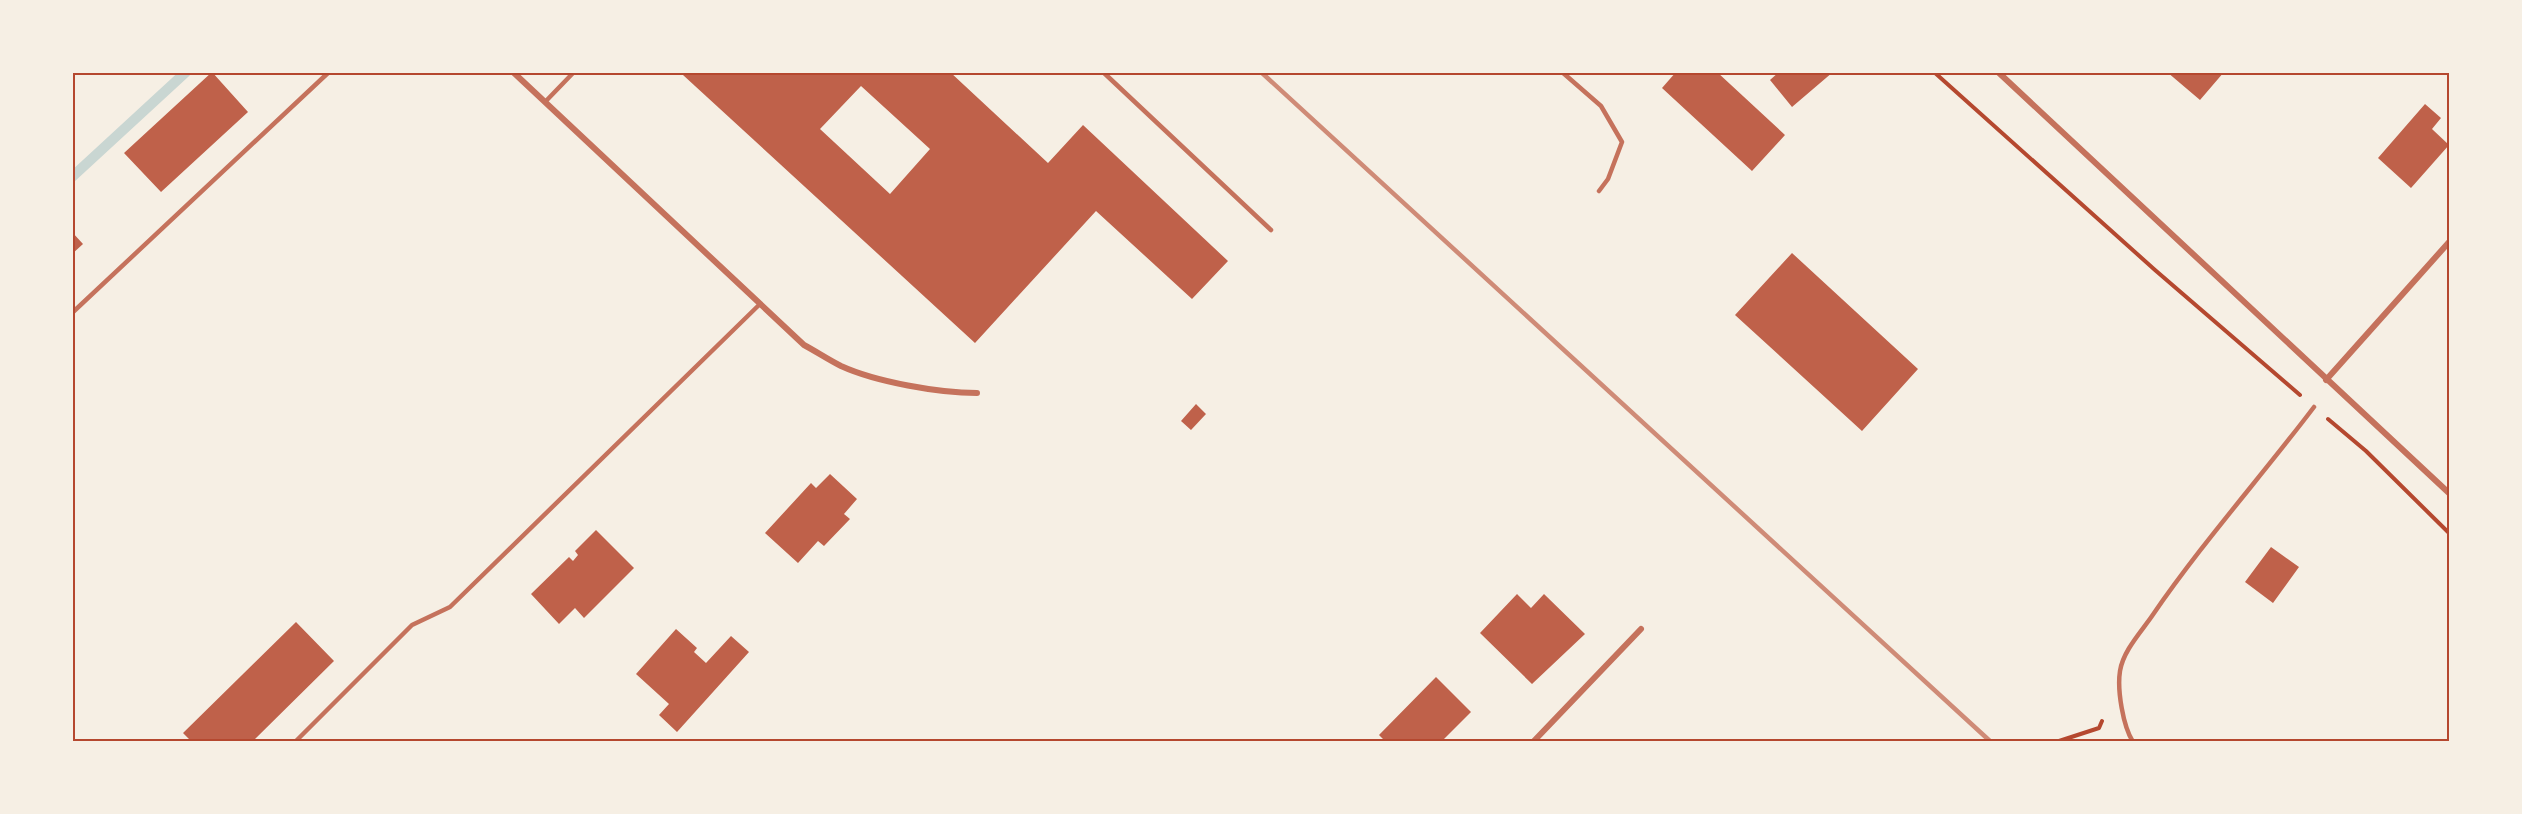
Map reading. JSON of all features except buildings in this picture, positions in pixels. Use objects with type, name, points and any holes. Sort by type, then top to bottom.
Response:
[{"type":"street","points":[[513,72],[804,345],[842,366],[879,377],[951,393],[977,393]]},
{"type":"street","points":[[1998,72],[2450,494]]},
{"type":"street","points":[[2326,380],[2450,242]]},
{"type":"street","points":[[1533,742],[1641,629]]},
{"type":"lane","points":[[72,313],[329,72]]},
{"type":"lane","points":[[545,102],[574,72]]},
{"type":"lane","points":[[1103,72],[1271,230]]},
{"type":"lane","points":[[1562,72],[1601,106],[1622,142],[1608,179],[1599,191]]},
{"type":"lane","points":[[295,742],[412,625],[450,607],[760,304]]},
{"type":"lane","points":[[2133,742],[2122,708],[2120,671],[2127,651],[2187,564],[2267,470],[2314,407]]},
{"type":"path","points":[[1934,72],[2137,254],[2366,451],[2450,534]]},
{"type":"path","points":[[2056,742],[2099,728],[2103,718]]},
{"type":"waterway","points":[[72,177],[186,72]]},
{"type":"railway","points":[[1261,72],[1991,742]]}]
